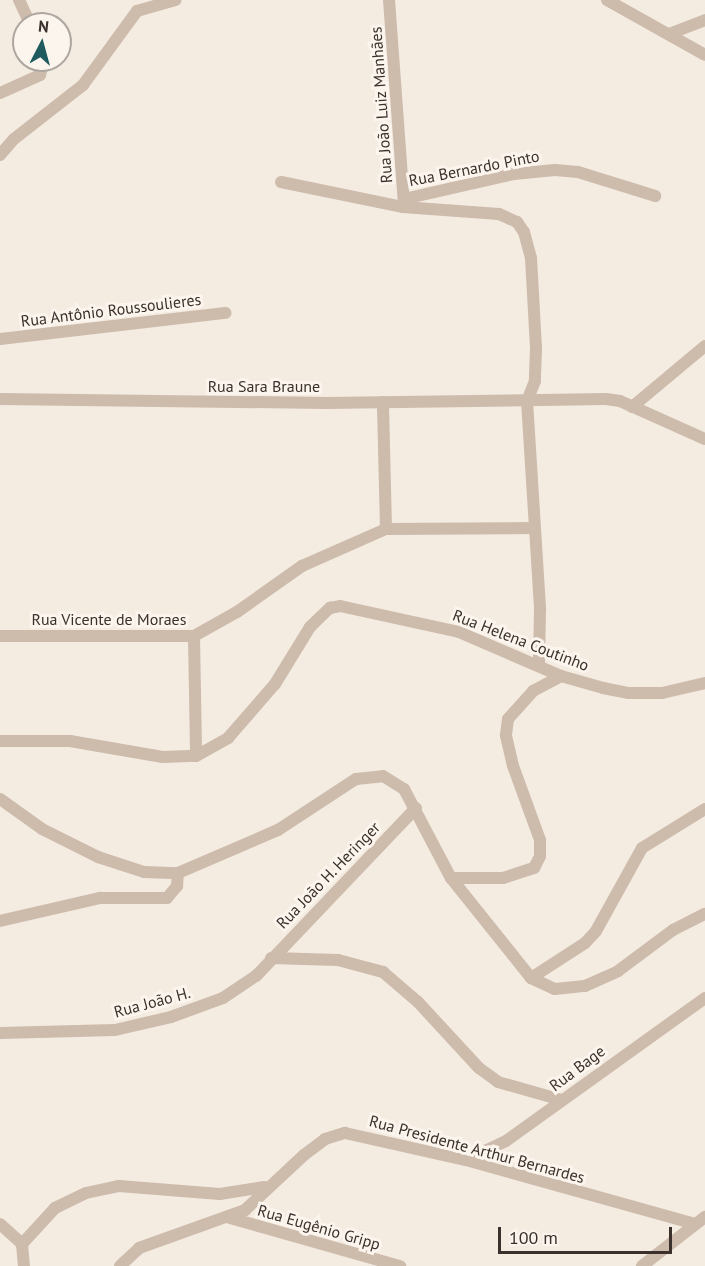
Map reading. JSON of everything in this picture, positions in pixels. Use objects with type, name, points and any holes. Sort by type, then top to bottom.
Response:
[{"type":"street","points":[[0,155],[31,124],[83,85],[123,25],[147,3],[175,0]]},
{"type":"street","name":"Rua João Luiz Manhães","points":[[389,0],[404,203]]},
{"type":"street","points":[[607,0],[705,55]]},
{"type":"street","points":[[669,34],[705,20]]},
{"type":"street","points":[[0,93],[40,75],[41,72]]},
{"type":"street","name":"Rua Bernardo Pinto","points":[[404,203],[514,174],[555,170],[578,172],[655,196]]},
{"type":"street","points":[[281,182],[404,203],[499,214],[517,222],[524,232],[531,258],[536,348],[535,381],[527,401],[533,528],[540,610],[539,663]]},
{"type":"street","name":"Rua Antônio Roussoulieres","points":[[0,339],[226,313]]},
{"type":"street","points":[[632,406],[705,346]]},
{"type":"street","name":"Rua Sara Braune","points":[[0,399],[383,402],[606,399],[632,406],[705,439]]},
{"type":"street","points":[[383,402],[386,529],[533,528]]},
{"type":"street","name":"Rua Vicente de Moraes","points":[[0,636],[194,636],[237,612],[302,566],[386,529]]},
{"type":"street","name":"Rua Helena Coutinho","points":[[0,741],[70,741],[163,757],[196,756],[228,738],[246,719],[275,684],[310,627],[330,608],[375,611],[459,632],[539,663],[561,676],[628,693],[662,693],[705,683]]},
{"type":"street","points":[[194,636],[196,756]]},
{"type":"street","points":[[451,878],[503,878],[534,868],[540,856],[540,840],[513,766],[506,735],[508,719],[533,691],[561,676]]},
{"type":"street","points":[[0,800],[42,829],[98,857],[144,872],[178,873],[278,830],[333,792],[364,777],[383,776],[394,780],[416,808],[451,878],[531,978],[555,989],[585,986],[618,971],[674,930],[705,914]]},
{"type":"street","name":"Rua João H. Heringer","points":[[268,962],[416,808]]},
{"type":"street","points":[[531,978],[585,943],[596,931],[642,848],[705,809]]},
{"type":"street","points":[[0,921],[100,898],[167,898],[177,886],[178,873]]},
{"type":"street","points":[[268,962],[338,960],[382,972],[498,1082],[561,1100]]},
{"type":"street","name":"Rua João H.","points":[[0,1033],[115,1030],[143,1024],[222,998],[268,962]]},
{"type":"street","name":"Rua Bage","points":[[466,1160],[506,1141],[705,998]]},
{"type":"street","name":"Rua Presidente Arthur Bernardes","points":[[230,1218],[244,1210],[264,1187],[325,1139],[345,1133],[466,1160],[700,1221]]},
{"type":"street","name":"Rua Eugênio Gripp","points":[[22,1244],[55,1208],[86,1193],[119,1186],[220,1194],[264,1187]]},
{"type":"street","points":[[120,1266],[140,1248],[230,1218]]},
{"type":"street","name":"Rua Eugênio Gripp","points":[[230,1218],[400,1266]]},
{"type":"street","points":[[642,1266],[700,1221]]},
{"type":"street","points":[[0,1224],[22,1244],[24,1266]]}]
